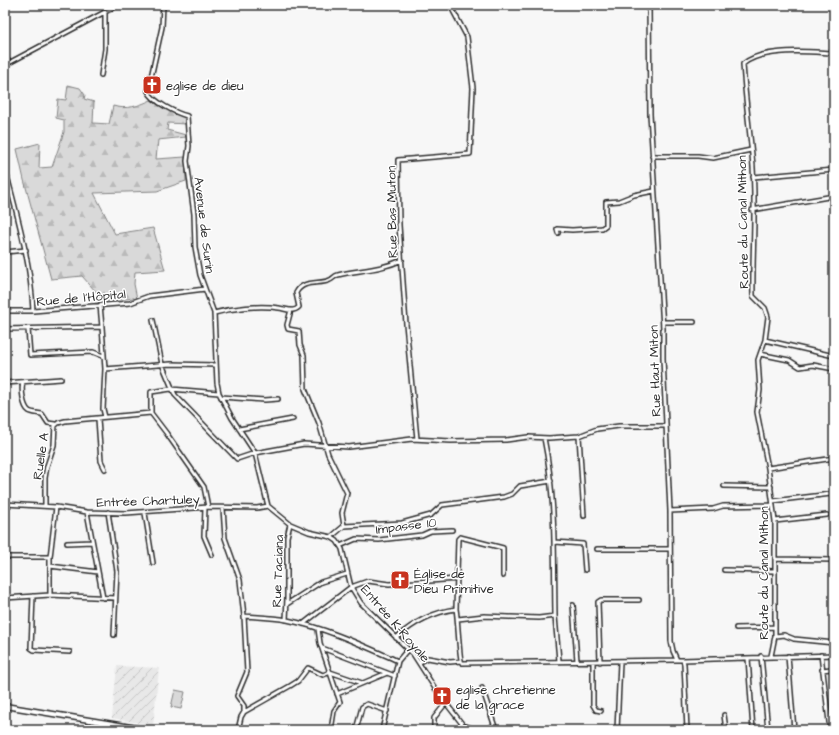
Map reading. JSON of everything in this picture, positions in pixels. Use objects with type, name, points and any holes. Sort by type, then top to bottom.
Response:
[{"type":"main road","points":[[5,706],[149,730]]},
{"type":"street","points":[[5,65],[118,5]]},
{"type":"street","name":"Avenue de Surin","points":[[163,5],[162,27],[148,91],[151,97],[158,103],[187,116],[189,146],[187,161],[194,214],[195,247],[205,289],[214,313],[215,365],[220,395],[239,429],[255,453],[268,506]]},
{"type":"street","name":"Rue Bas Muton","points":[[417,439],[408,353],[398,160],[470,154],[473,88],[467,37],[450,5]]},
{"type":"street","name":"Rue Haut Miton","points":[[649,5],[648,85],[663,322],[665,426],[670,511],[671,640],[673,651],[677,660]]},
{"type":"street","points":[[101,75],[105,49],[105,11]]},
{"type":"street","name":"Route du Canal Mithon","points":[[771,656],[775,636],[775,521],[768,468],[757,412],[760,390],[758,360],[766,340],[767,314],[762,305],[753,296],[753,177],[746,109],[744,63],[769,54],[794,52],[834,53]]},
{"type":"street","points":[[652,156],[692,156],[713,158],[751,150]]},
{"type":"street","points":[[5,168],[32,280],[33,311]]},
{"type":"street","points":[[753,177],[834,170]]},
{"type":"street","points":[[558,233],[557,229],[572,230],[602,228],[606,225],[606,202],[619,201],[634,195],[654,192]]},
{"type":"street","points":[[753,210],[834,196]]},
{"type":"street","points":[[5,252],[26,250]]},
{"type":"street","points":[[214,313],[269,307],[291,310],[299,307],[296,293],[302,286],[330,280],[338,275],[391,265],[402,260]]},
{"type":"street","name":"Rue de l'Hôpital","points":[[5,311],[33,311],[130,303],[149,296],[205,289]]},
{"type":"street","points":[[100,305],[105,370],[103,409],[105,418]]},
{"type":"street","points":[[291,310],[287,325],[288,328],[299,331],[304,355],[305,389],[326,444],[328,454],[347,493],[342,512],[344,526]]},
{"type":"street","points":[[153,320],[162,364],[174,396],[237,458],[255,453],[304,444],[326,444],[349,447],[417,439],[498,440],[544,438],[579,436],[597,428],[665,426]]},
{"type":"street","points":[[663,322],[694,322]]},
{"type":"street","points":[[5,329],[102,327]]},
{"type":"street","points":[[28,329],[30,355],[93,352],[103,356]]},
{"type":"street","points":[[766,340],[834,356]]},
{"type":"street","points":[[760,354],[789,360],[800,367],[813,366],[834,370]]},
{"type":"street","points":[[105,370],[162,364],[215,365]]},
{"type":"street","points":[[5,382],[61,379]]},
{"type":"street","name":"Ruelle A","points":[[22,382],[21,389],[27,410],[42,414],[48,423],[55,424],[54,446],[47,466],[45,478],[45,506]]},
{"type":"street","points":[[212,555],[204,536],[206,508],[204,487],[151,413],[151,392],[171,389],[265,400],[278,399]]},
{"type":"street","points":[[55,427],[58,423],[66,421],[151,413]]},
{"type":"street","points":[[98,419],[101,461],[105,469]]},
{"type":"street","points":[[239,429],[293,419]]},
{"type":"street","points":[[579,436],[584,516]]},
{"type":"street","points":[[544,438],[551,481],[555,542],[556,616],[559,661]]},
{"type":"street","points":[[768,468],[834,458]]},
{"type":"street","points":[[268,506],[290,524],[309,532],[331,537],[344,526],[410,522],[418,518],[431,515],[442,505],[504,497],[512,494],[520,486],[551,481]]},
{"type":"street","points":[[724,486],[770,488]]},
{"type":"street","points":[[670,511],[713,509],[723,506],[773,503],[831,494]]},
{"type":"street","name":"Entrée Chartuley","points":[[5,504],[56,507],[86,512],[145,512],[268,506]]},
{"type":"street","points":[[50,595],[50,557],[56,507]]},
{"type":"street","points":[[223,508],[225,538],[240,580],[244,616],[247,672],[237,696],[244,706],[244,712]]},
{"type":"street","points":[[86,512],[103,598]]},
{"type":"street","points":[[108,512],[116,565],[114,635]]},
{"type":"street","points":[[145,512],[153,563]]},
{"type":"street","points":[[775,521],[827,515]]},
{"type":"street","name":"Rue Taciana","points":[[286,620],[287,537],[290,524]]},
{"type":"street","name":"Impasse 10","points":[[340,546],[356,539],[380,540],[422,535],[431,531],[452,530]]},
{"type":"street","points":[[461,661],[456,609],[458,539],[460,536],[503,548],[503,576]]},
{"type":"street","name":"Entrée K-Royale","points":[[331,537],[340,546],[346,562],[347,574],[351,587],[361,603],[420,662],[446,703],[463,725],[477,730]]},
{"type":"street","points":[[67,543],[92,542]]},
{"type":"street","points":[[555,542],[583,544],[585,570]]},
{"type":"street","points":[[597,549],[670,549]]},
{"type":"street","points":[[8,557],[50,557]]},
{"type":"street","points":[[775,558],[834,560]]},
{"type":"street","points":[[50,566],[98,572]]},
{"type":"street","points":[[724,570],[775,571]]},
{"type":"street","points":[[287,604],[321,582],[347,574]]},
{"type":"street","points":[[303,624],[351,587],[368,581],[389,584],[457,579]]},
{"type":"street","points":[[5,598],[50,595],[116,598]]},
{"type":"street","points":[[33,596],[31,648],[70,652]]},
{"type":"street","points":[[600,662],[598,602],[601,600],[639,600]]},
{"type":"street","points":[[573,605],[577,661]]},
{"type":"street","points":[[396,638],[408,628],[435,612],[456,609]]},
{"type":"street","points":[[244,616],[286,620],[303,624],[354,642],[398,661]]},
{"type":"street","points":[[458,619],[484,616],[539,618],[556,616]]},
{"type":"street","points":[[736,628],[775,627]]},
{"type":"street","points":[[318,629],[318,636],[340,702],[334,711],[331,730]]},
{"type":"street","points":[[775,636],[784,635],[794,639],[834,643]]},
{"type":"street","points":[[322,648],[394,676]]},
{"type":"street","points":[[382,730],[398,661],[408,649]]},
{"type":"street","points":[[821,655],[830,730]]},
{"type":"street","points":[[420,662],[428,658],[450,662],[461,661],[465,663],[559,661],[620,662],[748,658],[762,656],[834,655]]},
{"type":"street","points":[[762,656],[768,730]]},
{"type":"street","points":[[788,656],[794,730]]},
{"type":"street","points":[[748,658],[753,730]]},
{"type":"street","points":[[683,660],[686,682],[687,730]]},
{"type":"street","points":[[594,662],[593,705],[596,710],[601,711]]},
{"type":"street","points":[[617,730],[620,662]]},
{"type":"street","points":[[238,730],[241,717],[244,712],[298,681],[308,668],[323,675],[330,672],[362,683]]},
{"type":"street","points":[[822,670],[831,669]]},
{"type":"street","points":[[337,694],[387,673]]},
{"type":"street","points":[[482,688],[496,730]]},
{"type":"street","points":[[434,730],[434,718],[446,703]]},
{"type":"street","points":[[356,730],[362,707],[367,704],[387,711]]},
{"type":"street","points":[[724,715],[726,730]]},
{"type":"street","points":[[116,725],[116,730]]},
{"type":"street","points":[[486,730],[494,725]]},
{"type":"shaded area","points":[[117,666],[159,668],[153,726],[112,718]]},
{"type":"green space","points":[[68,85],[80,88],[85,95],[84,99],[94,102],[93,123],[109,124],[113,106],[123,108],[132,107],[151,100],[165,109],[185,117],[186,124],[168,123],[167,130],[186,135],[186,137],[158,140],[156,159],[185,157],[186,181],[157,191],[94,193],[115,234],[153,228],[165,270],[135,272],[134,284],[137,299],[135,300],[134,298],[104,301],[82,276],[51,279],[17,149],[40,143],[39,168],[52,167],[64,132],[64,120],[56,118],[58,99],[66,100]]},
{"type":"green space","points":[[175,690],[185,692],[181,709],[171,707]]},
{"type":"place","name":"eglise de dieu","points":[[152,85]]},
{"type":"place","name":"Église de Dieu Primitive","points":[[400,580]]},
{"type":"place","name":"eglise chretienne de la grace","points":[[442,696]]}]
